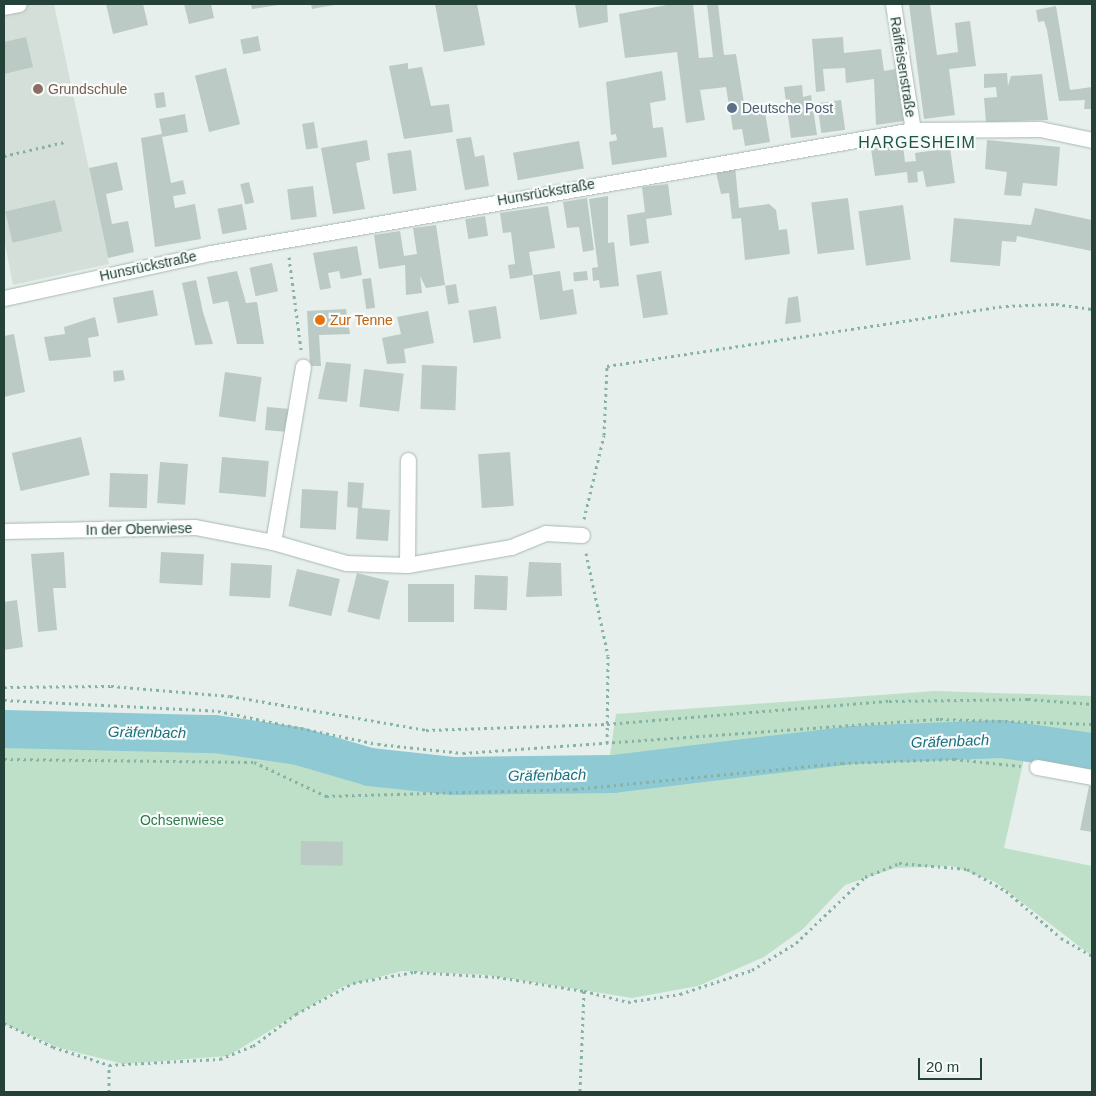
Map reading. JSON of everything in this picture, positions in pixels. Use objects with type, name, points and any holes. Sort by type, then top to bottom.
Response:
[{"type":"street","points":[[4,7],[19,4]]},
{"type":"street","name":"Raiffeisenstraße","points":[[893,4],[913,130]]},
{"type":"street","name":"Hunsrückstraße","points":[[4,298],[287,239],[913,130],[1040,129],[1092,140]]},
{"type":"street","points":[[273,542],[303,366]]},
{"type":"street","points":[[407,564],[408,460]]},
{"type":"street","name":"In der Oberwiese","points":[[4,531],[195,527],[273,542],[346,563],[407,564],[510,547],[544,533],[582,535]]},
{"type":"street","points":[[1036,767],[1092,777]]},
{"type":"path","points":[[4,156],[64,142]]},
{"type":"path","points":[[287,239],[303,366]]},
{"type":"path","points":[[607,745],[608,656],[582,535],[604,435],[607,366],[1006,306],[1056,304],[1092,309]]},
{"type":"path","points":[[4,687],[112,686],[230,696],[426,730],[607,724],[889,702],[1028,699],[1092,704]]},
{"type":"path","points":[[4,700],[218,710],[378,744],[464,753],[607,745],[940,719],[1092,724]]},
{"type":"path","points":[[4,759],[254,762],[326,796],[575,789],[842,763],[954,759],[1036,767]]},
{"type":"path","points":[[4,1023],[53,1047],[109,1065],[220,1059],[253,1046],[296,1014],[353,982],[414,972],[497,977],[584,991],[628,1002],[680,994],[752,970],[796,943],[865,877],[899,863],[967,869],[1006,891],[1061,938],[1092,956]]},
{"type":"path","points":[[580,1092],[584,991]]},
{"type":"path","points":[[109,1065],[109,1092]]},
{"type":"shaded area","name":"Grundschule","points":[[30,4],[54,4],[109,264],[13,285],[4,239],[4,10]]},
{"type":"green space","name":"Ochsenwiese","points":[[935,691],[1092,696],[1092,766],[1025,755],[1004,848],[1092,866],[1092,956],[995,882],[952,866],[895,868],[845,885],[803,929],[764,957],[698,986],[632,998],[487,975],[402,971],[342,987],[228,1056],[123,1064],[60,1048],[4,1024],[4,716],[219,718],[398,755],[461,760],[610,755],[616,714]]},
{"type":"building","points":[[106,4],[143,4],[148,25],[113,34]]},
{"type":"building","points":[[184,4],[211,4],[214,18],[189,24]]},
{"type":"building","points":[[251,4],[278,4],[278,5],[252,9]]},
{"type":"building","points":[[311,4],[334,4],[334,5],[312,9]]},
{"type":"building","points":[[435,4],[477,4],[485,45],[444,52]]},
{"type":"building","points":[[575,4],[607,4],[608,22],[579,28]]},
{"type":"building","points":[[672,4],[693,4],[699,58],[713,57],[707,4],[718,4],[724,55],[736,54],[745,109],[764,106],[770,142],[745,146],[742,129],[733,130],[726,87],[700,90],[705,120],[686,123],[677,52],[625,58],[619,14]]},
{"type":"building","points":[[909,4],[930,4],[937,55],[958,52],[955,23],[970,21],[976,66],[949,69],[955,115],[924,119]]},
{"type":"building","points":[[1056,6],[1070,90],[1092,87],[1092,109],[1084,109],[1085,100],[1059,101],[1047,30],[1044,21],[1038,22],[1036,10]]},
{"type":"building","points":[[258,36],[261,51],[243,54],[240,39]]},
{"type":"building","points":[[26,37],[33,67],[4,74],[4,42]]},
{"type":"building","points":[[843,37],[844,53],[881,49],[884,71],[896,69],[904,121],[876,125],[874,79],[846,83],[845,68],[823,69],[825,91],[816,92],[812,39]]},
{"type":"building","points":[[408,63],[408,69],[422,67],[431,106],[449,104],[453,132],[404,139],[389,66]]},
{"type":"building","points":[[226,68],[240,124],[209,132],[195,76]]},
{"type":"building","points":[[662,71],[666,100],[650,103],[653,128],[663,127],[667,157],[612,165],[609,142],[617,140],[616,134],[611,135],[606,82]]},
{"type":"building","points":[[1007,73],[1008,86],[1011,76],[1042,74],[1048,120],[986,122],[984,98],[997,97],[996,87],[984,88],[984,74]]},
{"type":"building","points":[[802,85],[803,97],[811,95],[817,135],[791,138],[784,87]]},
{"type":"building","points":[[164,92],[166,107],[156,108],[154,93]]},
{"type":"building","points":[[841,100],[845,130],[821,133],[817,103]]},
{"type":"building","points":[[185,114],[188,132],[162,137],[171,183],[183,180],[186,194],[173,196],[175,208],[195,204],[201,239],[155,247],[141,138],[162,134],[159,119]]},
{"type":"building","points":[[314,122],[318,148],[306,150],[302,124]]},
{"type":"building","points":[[471,137],[475,157],[484,155],[489,186],[465,190],[456,139]]},
{"type":"building","points":[[367,140],[370,160],[356,163],[365,209],[333,214],[321,148]]},
{"type":"building","points":[[987,140],[1060,147],[1057,186],[1023,183],[1021,196],[1004,195],[1007,172],[985,169]]},
{"type":"building","points":[[579,141],[584,169],[518,180],[513,153]]},
{"type":"building","points":[[903,145],[905,162],[916,161],[915,153],[950,148],[955,183],[926,187],[923,171],[917,172],[918,182],[908,183],[907,172],[875,176],[871,149]]},
{"type":"building","points":[[411,150],[417,191],[393,194],[387,153]]},
{"type":"building","points":[[117,162],[123,190],[106,194],[112,224],[128,221],[134,252],[108,258],[89,168]]},
{"type":"building","points":[[735,166],[739,208],[769,204],[776,210],[779,230],[787,229],[790,254],[745,260],[741,218],[732,219],[729,193],[721,194],[715,168]]},
{"type":"building","points":[[249,182],[254,202],[245,205],[240,184]]},
{"type":"building","points":[[668,184],[672,215],[646,219],[649,243],[630,246],[627,215],[645,212],[642,187]]},
{"type":"building","points":[[313,186],[317,217],[291,220],[287,189]]},
{"type":"building","points":[[608,196],[608,243],[614,242],[619,286],[600,288],[599,280],[593,281],[592,268],[598,267],[589,199]]},
{"type":"building","points":[[587,198],[594,250],[583,252],[579,227],[567,228],[563,202]]},
{"type":"building","points":[[848,198],[854,250],[818,254],[811,203]]},
{"type":"building","points":[[55,200],[62,231],[13,243],[5,211]]},
{"type":"building","points":[[242,204],[247,230],[222,234],[217,209]]},
{"type":"building","points":[[903,205],[911,259],[866,266],[858,211]]},
{"type":"building","points":[[548,206],[555,248],[529,252],[533,275],[510,279],[508,265],[515,264],[511,232],[503,233],[500,213]]},
{"type":"building","points":[[1035,208],[1092,220],[1092,251],[1017,236],[1016,242],[1002,241],[1000,266],[950,262],[954,218],[1031,225]]},
{"type":"building","points":[[485,216],[488,236],[468,239],[465,219]]},
{"type":"building","points":[[436,225],[445,285],[426,288],[420,276],[422,293],[406,295],[405,265],[379,269],[374,235],[400,231],[404,256],[417,254],[413,228]]},
{"type":"building","points":[[357,246],[362,275],[341,279],[339,271],[328,273],[331,288],[320,290],[313,253]]},
{"type":"building","points":[[272,263],[278,291],[256,296],[250,268]]},
{"type":"building","points":[[237,271],[246,303],[257,302],[264,344],[237,344],[228,301],[213,304],[207,277]]},
{"type":"building","points":[[560,271],[563,291],[573,289],[577,314],[540,320],[533,275]]},
{"type":"building","points":[[587,271],[588,280],[574,281],[573,272]]},
{"type":"building","points":[[661,271],[668,314],[643,318],[636,275]]},
{"type":"building","points":[[371,278],[375,308],[366,309],[362,279]]},
{"type":"building","points":[[196,280],[213,344],[195,345],[182,283]]},
{"type":"building","points":[[456,284],[459,303],[448,304],[445,286]]},
{"type":"building","points":[[153,290],[158,316],[118,323],[113,298]]},
{"type":"building","points":[[798,296],[801,322],[785,324],[788,298]]},
{"type":"building","points":[[496,306],[501,339],[474,343],[468,310]]},
{"type":"building","points":[[346,309],[350,334],[319,335],[321,366],[310,366],[307,311]]},
{"type":"building","points":[[428,311],[434,343],[404,349],[406,363],[387,364],[382,338],[401,334],[397,317]]},
{"type":"building","points":[[95,317],[99,336],[88,338],[91,357],[49,361],[44,337],[65,334],[64,327]]},
{"type":"building","points":[[14,334],[25,392],[4,397],[4,336]]},
{"type":"building","points":[[326,362],[351,364],[347,402],[318,399]]},
{"type":"building","points":[[422,365],[457,366],[455,410],[420,409]]},
{"type":"building","points":[[364,369],[404,374],[399,412],[359,407]]},
{"type":"building","points":[[123,370],[125,380],[114,382],[113,371]]},
{"type":"building","points":[[225,372],[262,377],[255,422],[219,417]]},
{"type":"building","points":[[267,407],[290,409],[288,432],[265,430]]},
{"type":"building","points":[[81,437],[90,475],[21,491],[12,453]]},
{"type":"building","points":[[510,452],[514,506],[482,508],[478,454]]},
{"type":"building","points":[[222,457],[269,461],[266,497],[219,493]]},
{"type":"building","points":[[160,462],[188,464],[185,505],[157,503]]},
{"type":"building","points":[[110,473],[148,474],[147,508],[109,507]]},
{"type":"building","points":[[348,482],[364,483],[362,508],[390,510],[388,541],[356,539],[358,508],[347,507]]},
{"type":"building","points":[[302,489],[338,491],[336,530],[300,528]]},
{"type":"building","points":[[64,552],[66,588],[53,588],[57,630],[38,632],[31,554]]},
{"type":"building","points":[[161,552],[204,554],[202,585],[159,583]]},
{"type":"building","points":[[529,562],[561,563],[562,596],[526,597]]},
{"type":"building","points":[[231,563],[272,565],[270,598],[229,596]]},
{"type":"building","points":[[297,569],[340,579],[331,616],[288,606]]},
{"type":"building","points":[[357,573],[389,581],[379,620],[347,612]]},
{"type":"building","points":[[475,575],[508,576],[507,610],[474,609]]},
{"type":"building","points":[[408,584],[454,584],[454,622],[408,622]]},
{"type":"building","points":[[17,600],[23,647],[4,650],[4,602]]},
{"type":"building","points":[[1089,786],[1092,786],[1092,832],[1080,830]]},
{"type":"building","points":[[301,841],[343,842],[343,866],[301,865]]},
{"type":"waterway","name":"Gräfenbach","points":[[4,729],[215,734],[298,746],[370,767],[453,776],[613,774],[854,745],[1001,739],[1092,752]]},
{"type":"place","name":"Grundschule","points":[[38,89]]},
{"type":"place","name":"Deutsche Post","points":[[732,108]]},
{"type":"place","name":"Zur Tenne","points":[[320,320]]},
{"type":"district","name":"HARGESHEIM","points":[[917,143]]}]
